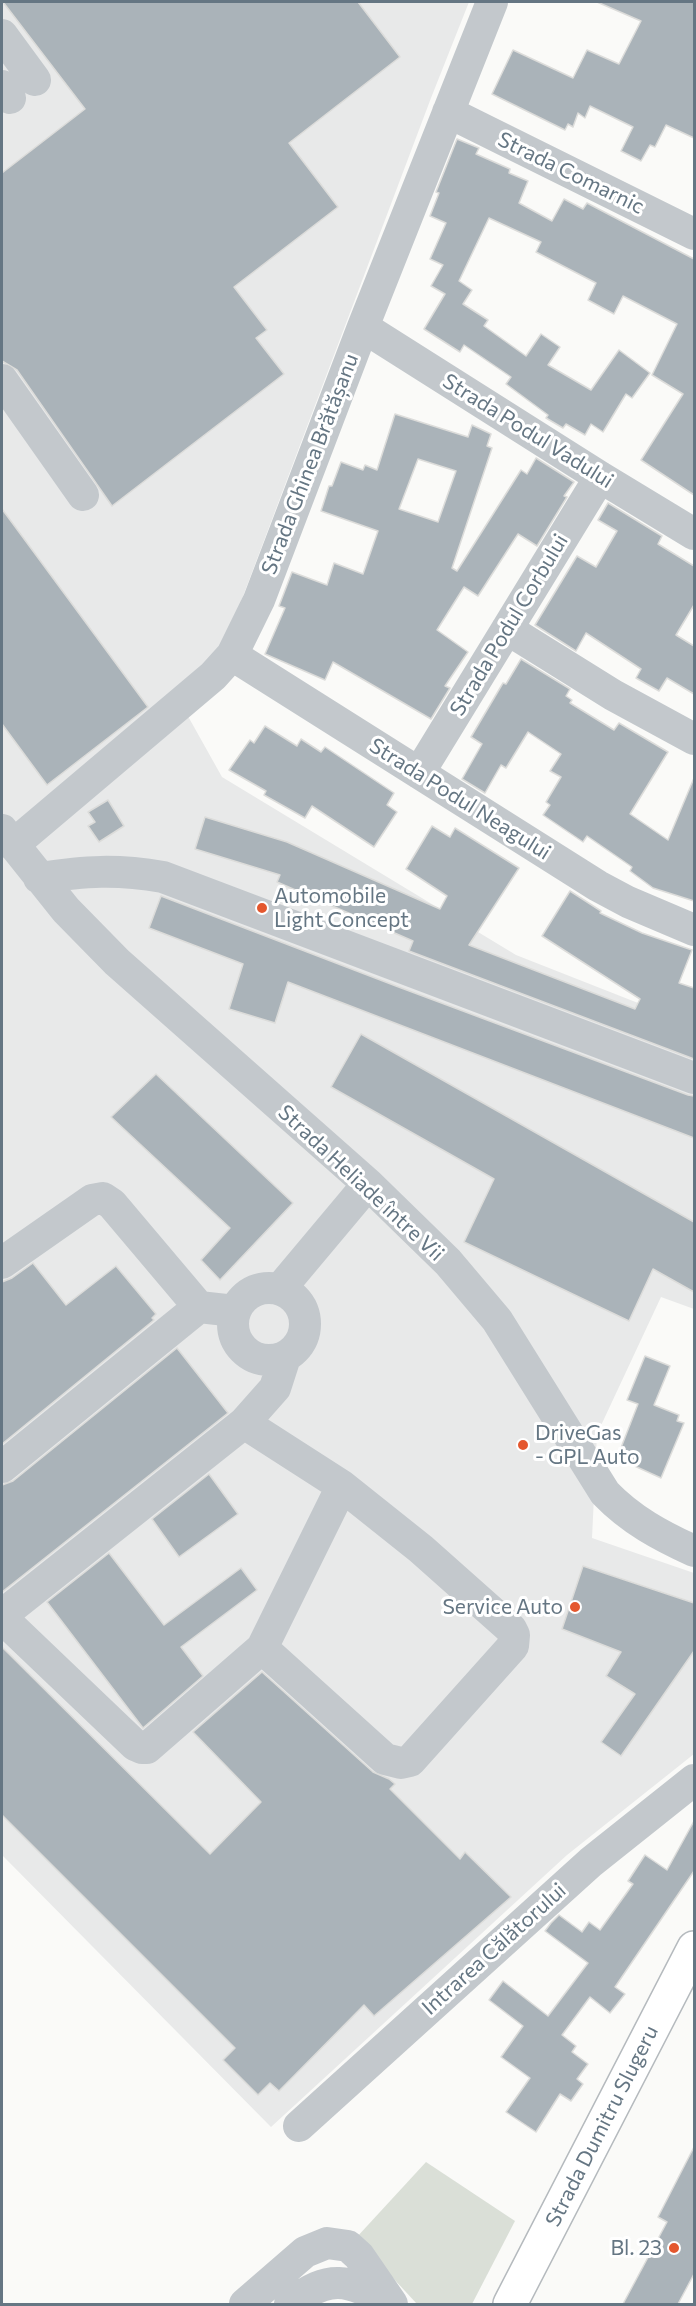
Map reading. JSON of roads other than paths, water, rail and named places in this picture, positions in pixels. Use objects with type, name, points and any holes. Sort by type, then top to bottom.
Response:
[{"type":"main road","name":"Strada Dumitru Slugeru","points":[[510,2304],[694,1948]]},
{"type":"street","name":"Strada Ghinea Brătășanu","points":[[7,838],[213,676],[232,655],[259,600],[363,327],[492,2]]},
{"type":"street","points":[[2,35],[15,88]]},
{"type":"street","name":"Strada Comarnic","points":[[448,112],[694,234]]},
{"type":"street","name":"Strada Podul Vadului","points":[[363,327],[694,534]]},
{"type":"street","points":[[2,380],[83,495]]},
{"type":"street","name":"Strada Podul Corbului","points":[[419,773],[600,477]]},
{"type":"street","points":[[507,628],[613,695],[694,740]]},
{"type":"street","name":"Strada Podul Neagului","points":[[232,655],[598,886],[628,902],[694,930]]},
{"type":"street","name":"Strada Heliade între Vii","points":[[7,838],[66,910],[117,962],[368,1184],[448,1262],[497,1320],[605,1493],[623,1511],[646,1528],[694,1551]]},
{"type":"street","points":[[39,878],[84,871],[116,871],[163,877],[694,1078]]},
{"type":"street","points":[[280,1289],[368,1184]]},
{"type":"street","points":[[2,1263],[92,1200],[103,1198],[112,1204],[199,1307],[235,1311]]},
{"type":"street","points":[[266,1287],[280,1289],[293,1296],[302,1307],[306,1321],[304,1336],[297,1348],[285,1357],[271,1361],[257,1358],[245,1351],[236,1339],[233,1325],[235,1311],[243,1298],[253,1291],[266,1287]]},
{"type":"street","points":[[2,1467],[199,1307]]},
{"type":"street","points":[[285,1357],[275,1388],[244,1423],[2,1617],[135,1745],[147,1748],[262,1648],[342,1486]]},
{"type":"street","points":[[244,1423],[342,1486],[421,1549],[507,1624],[513,1635],[513,1646],[410,1761],[401,1763],[385,1759],[262,1648]]},
{"type":"street","name":"Intrarea Călătorului","points":[[299,2126],[591,1862],[694,1780]]},
{"type":"street","points":[[245,2304],[305,2252],[327,2243],[348,2246],[359,2256],[391,2303]]},
{"type":"street","points":[[290,2304],[316,2286],[332,2282],[362,2288],[391,2303]]},
{"type":"place","name":"Automobile Light Concept","points":[[262,908]]},
{"type":"place","name":"DriveGas - GPL Auto","points":[[523,1445]]},
{"type":"place","name":"Service Auto","points":[[575,1607]]},
{"type":"place","name":"Bl. 23","points":[[674,2248]]}]
